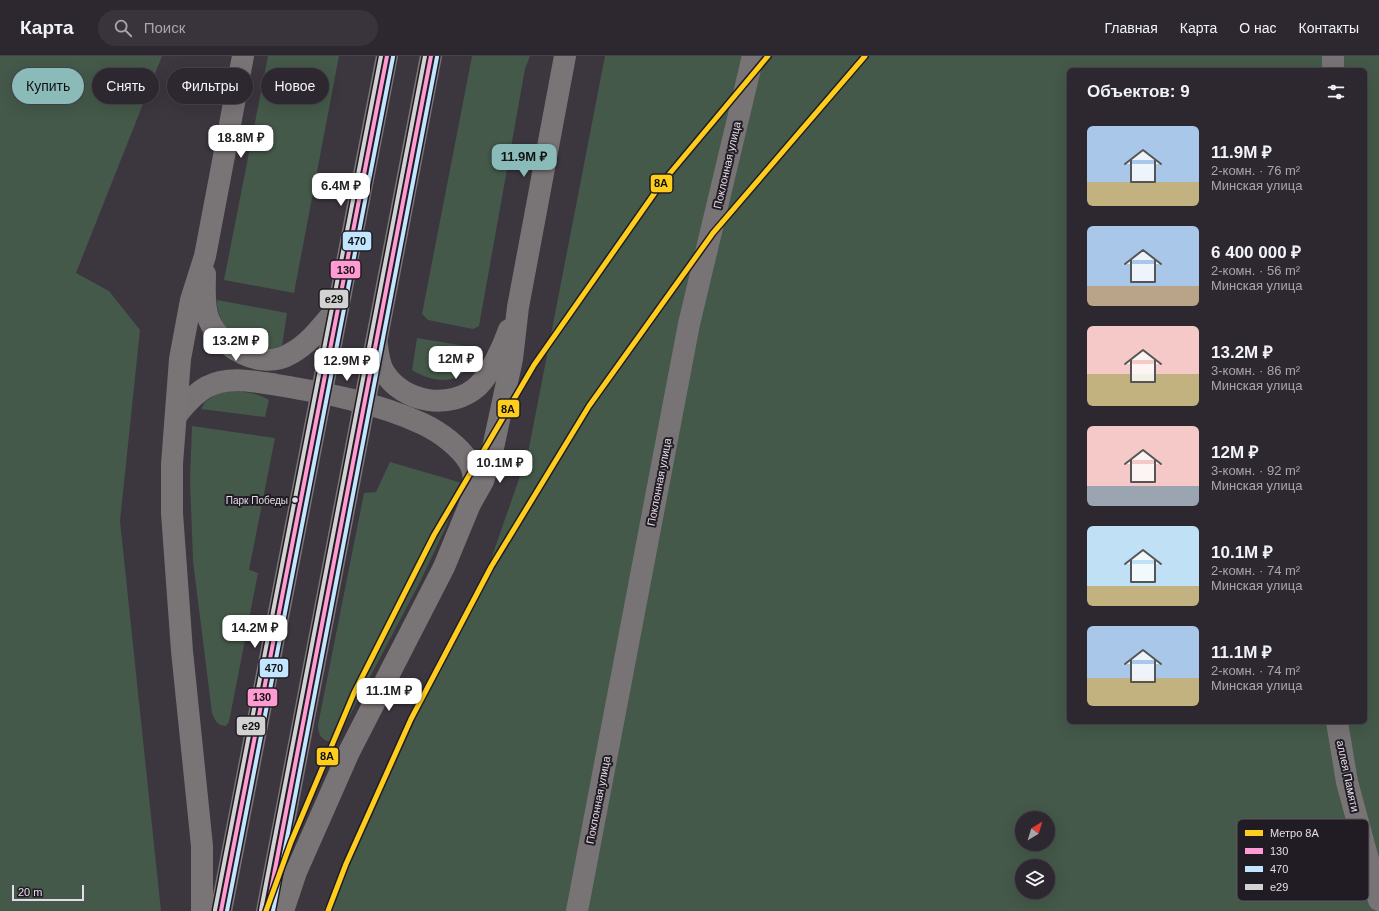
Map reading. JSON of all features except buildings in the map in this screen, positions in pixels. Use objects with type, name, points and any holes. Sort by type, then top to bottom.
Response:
[{"type":"main road","points":[[202,911],[202,846],[182,651],[172,513],[172,464],[180,359],[191,300],[205,256],[243,56]]},
{"type":"main road","points":[[221,911],[387,56]]},
{"type":"main road","points":[[267,911],[363,404],[431,56]]},
{"type":"main road","points":[[283,911],[296,872],[349,752],[444,567],[470,504],[483,480],[493,448],[512,359],[518,307],[564,56]]},
{"type":"main road","points":[[205,256],[205,295],[208,319],[218,336],[233,349],[252,358],[270,360],[289,355],[309,341],[339,307]]},
{"type":"main road","points":[[377,336],[378,357],[384,372],[396,386],[427,401],[448,401],[465,394],[478,386],[504,344],[518,307]]},
{"type":"street","name":"Поклонная улица","points":[[577,911],[689,324],[753,56]]},
{"type":"street","points":[[1333,56],[1333,68]]},
{"type":"street","points":[[176,416],[188,402],[203,389],[220,382],[238,379],[322,393],[390,411],[425,425],[443,436],[459,450],[469,462],[473,473],[474,478],[470,504]]},
{"type":"street","name":"аллея Памяти","points":[[1337,724],[1347,782],[1357,819]]},
{"type":"street","name":"аллея Памяти","points":[[1369,863],[1379,900]]},
{"type":"green space","points":[[0,56],[162,56],[157,68],[92,68],[92,104],[143,104],[76,273],[109,291],[140,330],[120,521],[161,911],[0,911]]},
{"type":"green space","points":[[268,56],[339,56],[294,293],[224,280],[261,92],[261,104],[329,104],[329,68],[266,68]]},
{"type":"green space","points":[[472,56],[530,56],[525,69],[479,326],[473,329],[428,320],[422,314]]},
{"type":"green space","points":[[605,56],[1379,56],[1379,911],[323,911],[488,568],[528,453]]},
{"type":"green space","points":[[217,300],[287,313],[282,346],[259,348],[248,345],[238,339],[229,332],[223,322],[218,312]]},
{"type":"green space","points":[[417,338],[477,348],[474,357],[466,370],[453,378],[439,380],[412,370]]},
{"type":"green space","points":[[221,391],[240,391],[252,393],[269,400],[265,417],[201,409],[205,402]]},
{"type":"green space","points":[[192,426],[275,438],[249,570],[258,573],[229,722],[226,726],[218,724],[212,713],[193,561],[190,480]]},
{"type":"green space","points":[[390,462],[462,483],[445,529],[419,584],[341,732],[335,740],[330,742],[324,740],[321,736],[318,725],[364,493],[376,492]]},
{"type":"metro line","name":"8А","points":[[266,911],[291,842],[354,693],[434,535],[534,365],[661,184],[768,56]]},
{"type":"metro line","name":"8А","points":[[328,911],[346,864],[411,719],[491,567],[589,406],[713,233],[865,56]]},
{"type":"transit line","name":"е29","points":[[215,910],[381,56]]},
{"type":"transit line","name":"130","points":[[221,911],[387,56]]},
{"type":"transit line","name":"е29","points":[[261,910],[425,56]]},
{"type":"transit line","name":"130","points":[[267,911],[431,56]]},
{"type":"transit line","name":"470","points":[[227,911],[393,57]]},
{"type":"transit line","name":"470","points":[[273,911],[437,57]]},
{"type":"place","name":"Парк Победы","points":[[295,500]]}]
